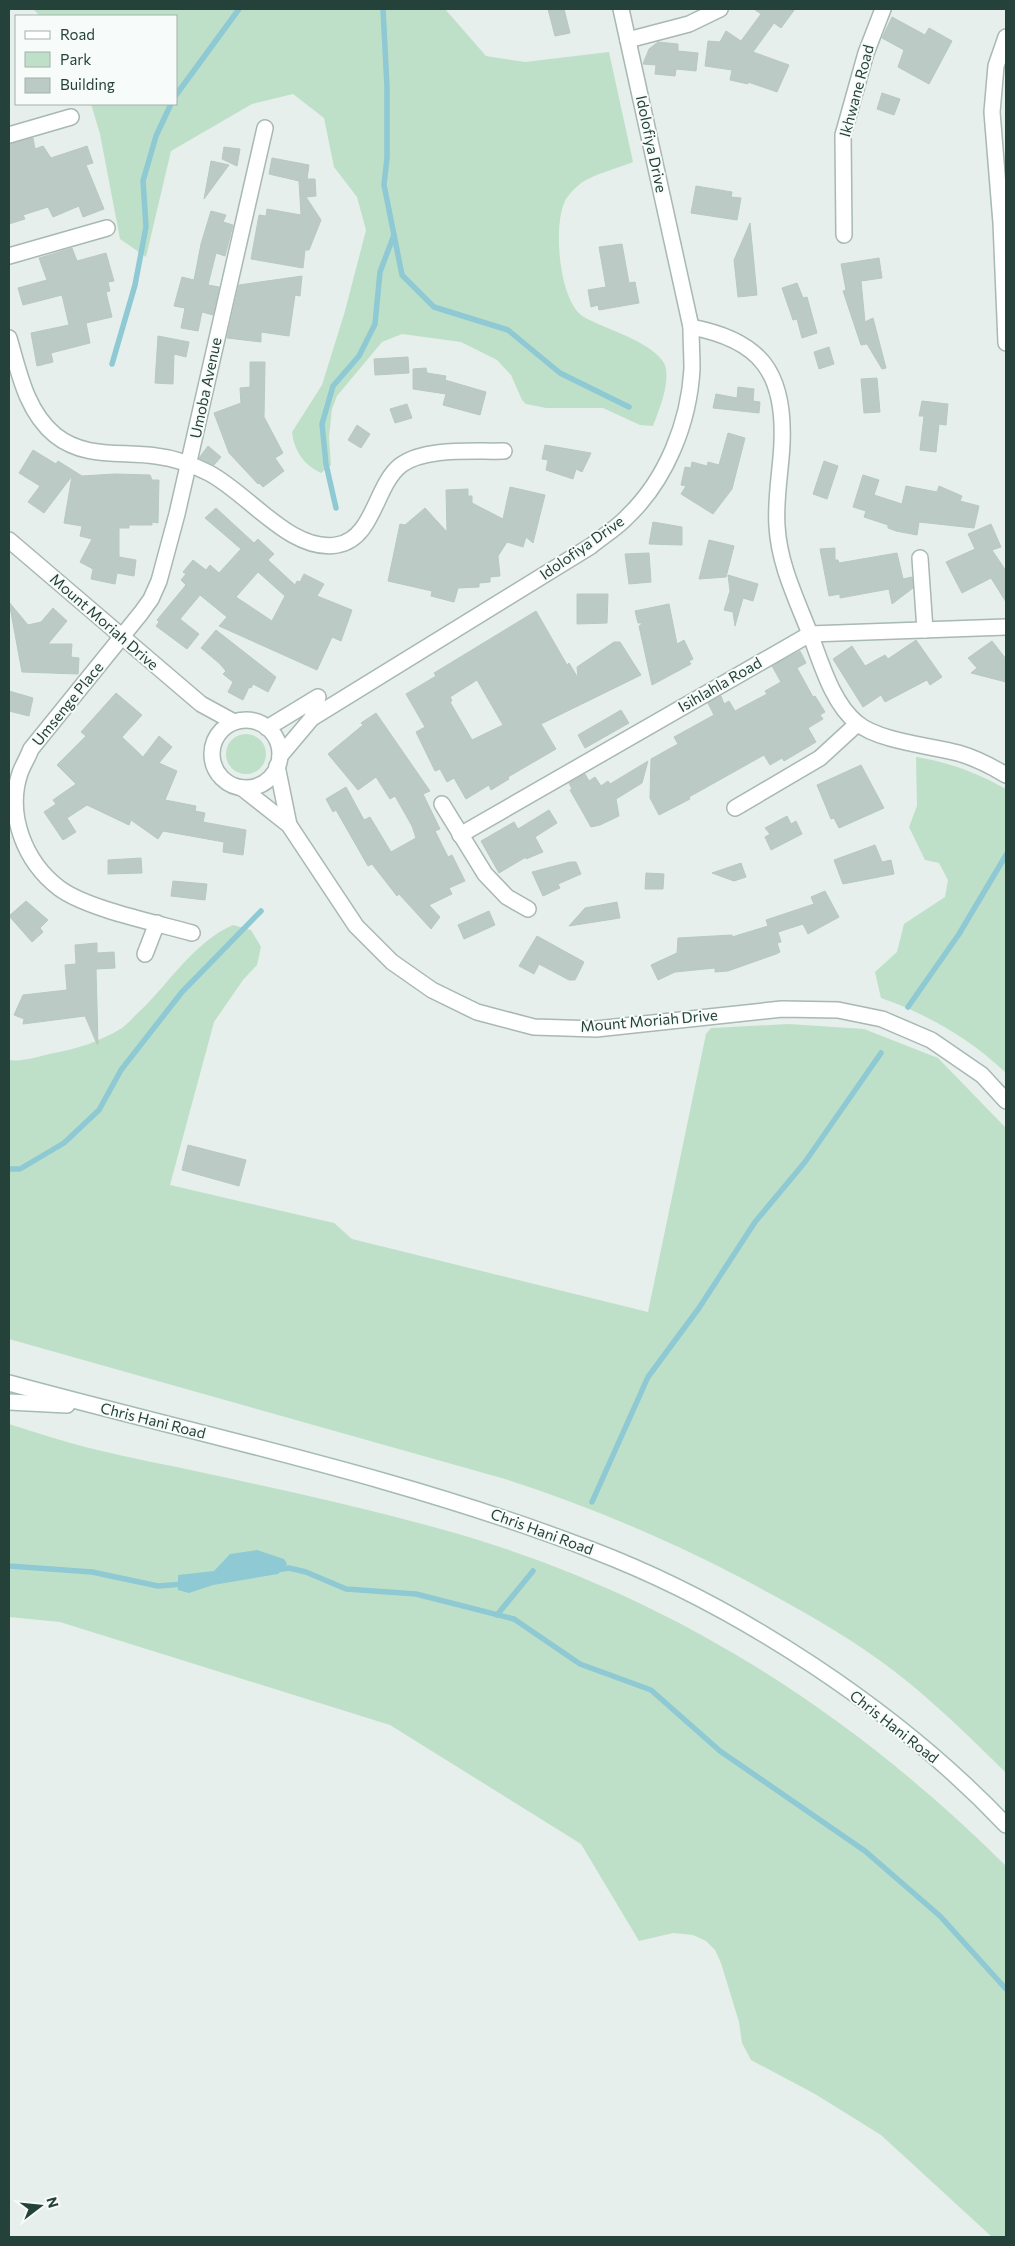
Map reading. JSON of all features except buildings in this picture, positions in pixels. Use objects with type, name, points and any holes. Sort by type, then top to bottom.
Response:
[{"type":"street","name":"Idolofiya Drive","points":[[279,761],[312,718],[591,546],[627,518],[655,484],[673,447],[686,412],[692,370],[691,327],[621,9]]},
{"type":"street","points":[[628,40],[689,24],[720,9]]},
{"type":"street","name":"Ikhwane Road","points":[[844,235],[843,135],[866,52],[883,9]]},
{"type":"street","points":[[1006,37],[996,66],[992,112],[1001,223],[1006,343]]},
{"type":"street","points":[[9,135],[71,117]]},
{"type":"street","name":"Umoba Avenue","points":[[122,638],[151,599],[159,581],[190,464],[265,128]]},
{"type":"street","points":[[9,256],[107,228]]},
{"type":"street","points":[[691,327],[720,334],[744,344],[757,356],[768,371],[778,394],[782,413],[777,526],[781,558],[831,687],[857,724],[871,731],[891,737],[958,753],[983,762],[1006,775]]},
{"type":"street","points":[[9,338],[32,407],[41,421],[68,444],[85,451],[110,455],[155,456],[190,464],[225,482],[294,537],[309,544],[325,547],[340,545],[352,539],[362,530],[391,475],[402,465],[416,458],[437,453],[504,451]]},
{"type":"street","name":"Mount Moriah Drive","points":[[9,540],[201,704],[234,722],[247,720],[258,722],[267,728],[276,738],[289,825]]},
{"type":"street","points":[[920,558],[925,630]]},
{"type":"street","name":"Isihlahla Road","points":[[460,834],[810,634],[1006,627]]},
{"type":"street","name":"Umsenge Place","points":[[122,638],[32,749],[20,774],[16,796],[17,824],[26,849],[41,870],[60,888],[81,900],[192,933]]},
{"type":"street","points":[[267,728],[318,697],[312,718]]},
{"type":"street","name":"Mount Moriah Drive","points":[[201,704],[218,734],[213,744],[212,756],[215,768],[222,777],[231,784],[242,788],[289,825],[356,926],[392,962],[432,990],[477,1012],[534,1027],[596,1029],[782,1009],[838,1010],[882,1019],[931,1040],[982,1075],[1006,1101]]},
{"type":"street","points":[[218,734],[234,722]]},
{"type":"street","points":[[734,808],[820,758],[857,724]]},
{"type":"street","points":[[242,788],[254,787],[265,782],[272,775],[279,761]]},
{"type":"street","points":[[442,804],[479,866],[496,887],[507,897],[528,909]]},
{"type":"street","points":[[145,954],[157,923]]},
{"type":"street","name":"Chris Hani Road","points":[[9,1382],[477,1508],[594,1550],[677,1588],[766,1636],[874,1708],[972,1789],[1006,1825]]},
{"type":"street","points":[[9,1402],[98,1407]]},
{"type":"green space","points":[[33,9],[445,9],[486,56],[525,62],[609,52],[633,162],[584,181],[568,196],[561,212],[559,227],[560,260],[567,292],[580,314],[641,343],[662,360],[665,366],[666,383],[662,402],[653,426],[640,425],[603,408],[546,408],[526,404],[522,400],[511,375],[497,360],[461,342],[402,334],[382,342],[337,396],[332,409],[329,437],[331,465],[321,473],[315,470],[301,457],[295,445],[292,432],[322,385],[345,311],[366,230],[357,197],[334,167],[324,118],[293,94],[252,104],[171,151],[146,257],[120,239],[100,134],[91,105],[178,105],[178,15],[39,15]]},
{"type":"green space","points":[[250,734],[257,737],[263,743],[266,754],[265,762],[257,771],[250,774],[242,774],[235,771],[227,762],[226,750],[229,743],[238,735]]},
{"type":"green space","points":[[916,757],[963,769],[1006,789],[1006,1073],[978,1049],[948,1029],[916,1012],[881,998],[875,972],[897,952],[904,924],[945,897],[948,880],[939,863],[925,860],[909,827],[917,806]]},
{"type":"green space","points":[[233,925],[251,930],[261,947],[257,965],[243,980],[214,1022],[170,1185],[334,1223],[352,1239],[648,1312],[706,1034],[711,1028],[789,1024],[864,1029],[938,1058],[1006,1128],[1006,1773],[923,1695],[894,1671],[849,1639],[737,1576],[640,1530],[573,1503],[505,1479],[9,1339],[9,1060],[26,1059],[71,1049],[89,1044],[114,1033],[130,1021],[152,999],[206,941]]},
{"type":"green space","points":[[9,1424],[104,1452],[389,1515],[527,1556],[604,1587],[678,1622],[748,1662],[817,1707],[882,1756],[945,1809],[1006,1866],[1006,2237],[992,2237],[881,2135],[815,2094],[751,2060],[742,2043],[739,2022],[721,1963],[715,1950],[706,1941],[693,1935],[673,1933],[639,1941],[581,1844],[390,1725],[60,1622],[9,1617]]},
{"type":"water","points":[[257,1550],[284,1559],[287,1564],[278,1574],[213,1585],[189,1593],[178,1590],[178,1575],[214,1571],[230,1554]]},
{"type":"waterway","points":[[178,92],[239,9]]},
{"type":"waterway","points":[[383,9],[387,87],[387,158],[384,185],[402,275],[434,307],[508,330],[560,373],[629,407]]},
{"type":"waterway","points":[[112,364],[135,285],[146,227],[143,181],[156,136],[171,105]]},
{"type":"waterway","points":[[336,508],[326,464],[322,424],[333,386],[359,356],[375,324],[380,272],[394,235]]},
{"type":"waterway","points":[[908,1007],[959,934],[1006,855]]},
{"type":"waterway","points":[[9,1169],[20,1169],[64,1143],[99,1110],[121,1070],[182,992],[261,911]]},
{"type":"waterway","points":[[592,1502],[648,1377],[699,1308],[755,1222],[805,1162],[881,1053]]},
{"type":"waterway","points":[[9,1566],[92,1572],[158,1586],[184,1584]]},
{"type":"waterway","points":[[275,1570],[289,1568],[306,1572],[346,1589],[416,1594],[514,1619],[580,1664],[651,1690],[720,1751],[865,1851],[940,1916],[1006,1989]]},
{"type":"waterway","points":[[497,1615],[533,1571]]}]
